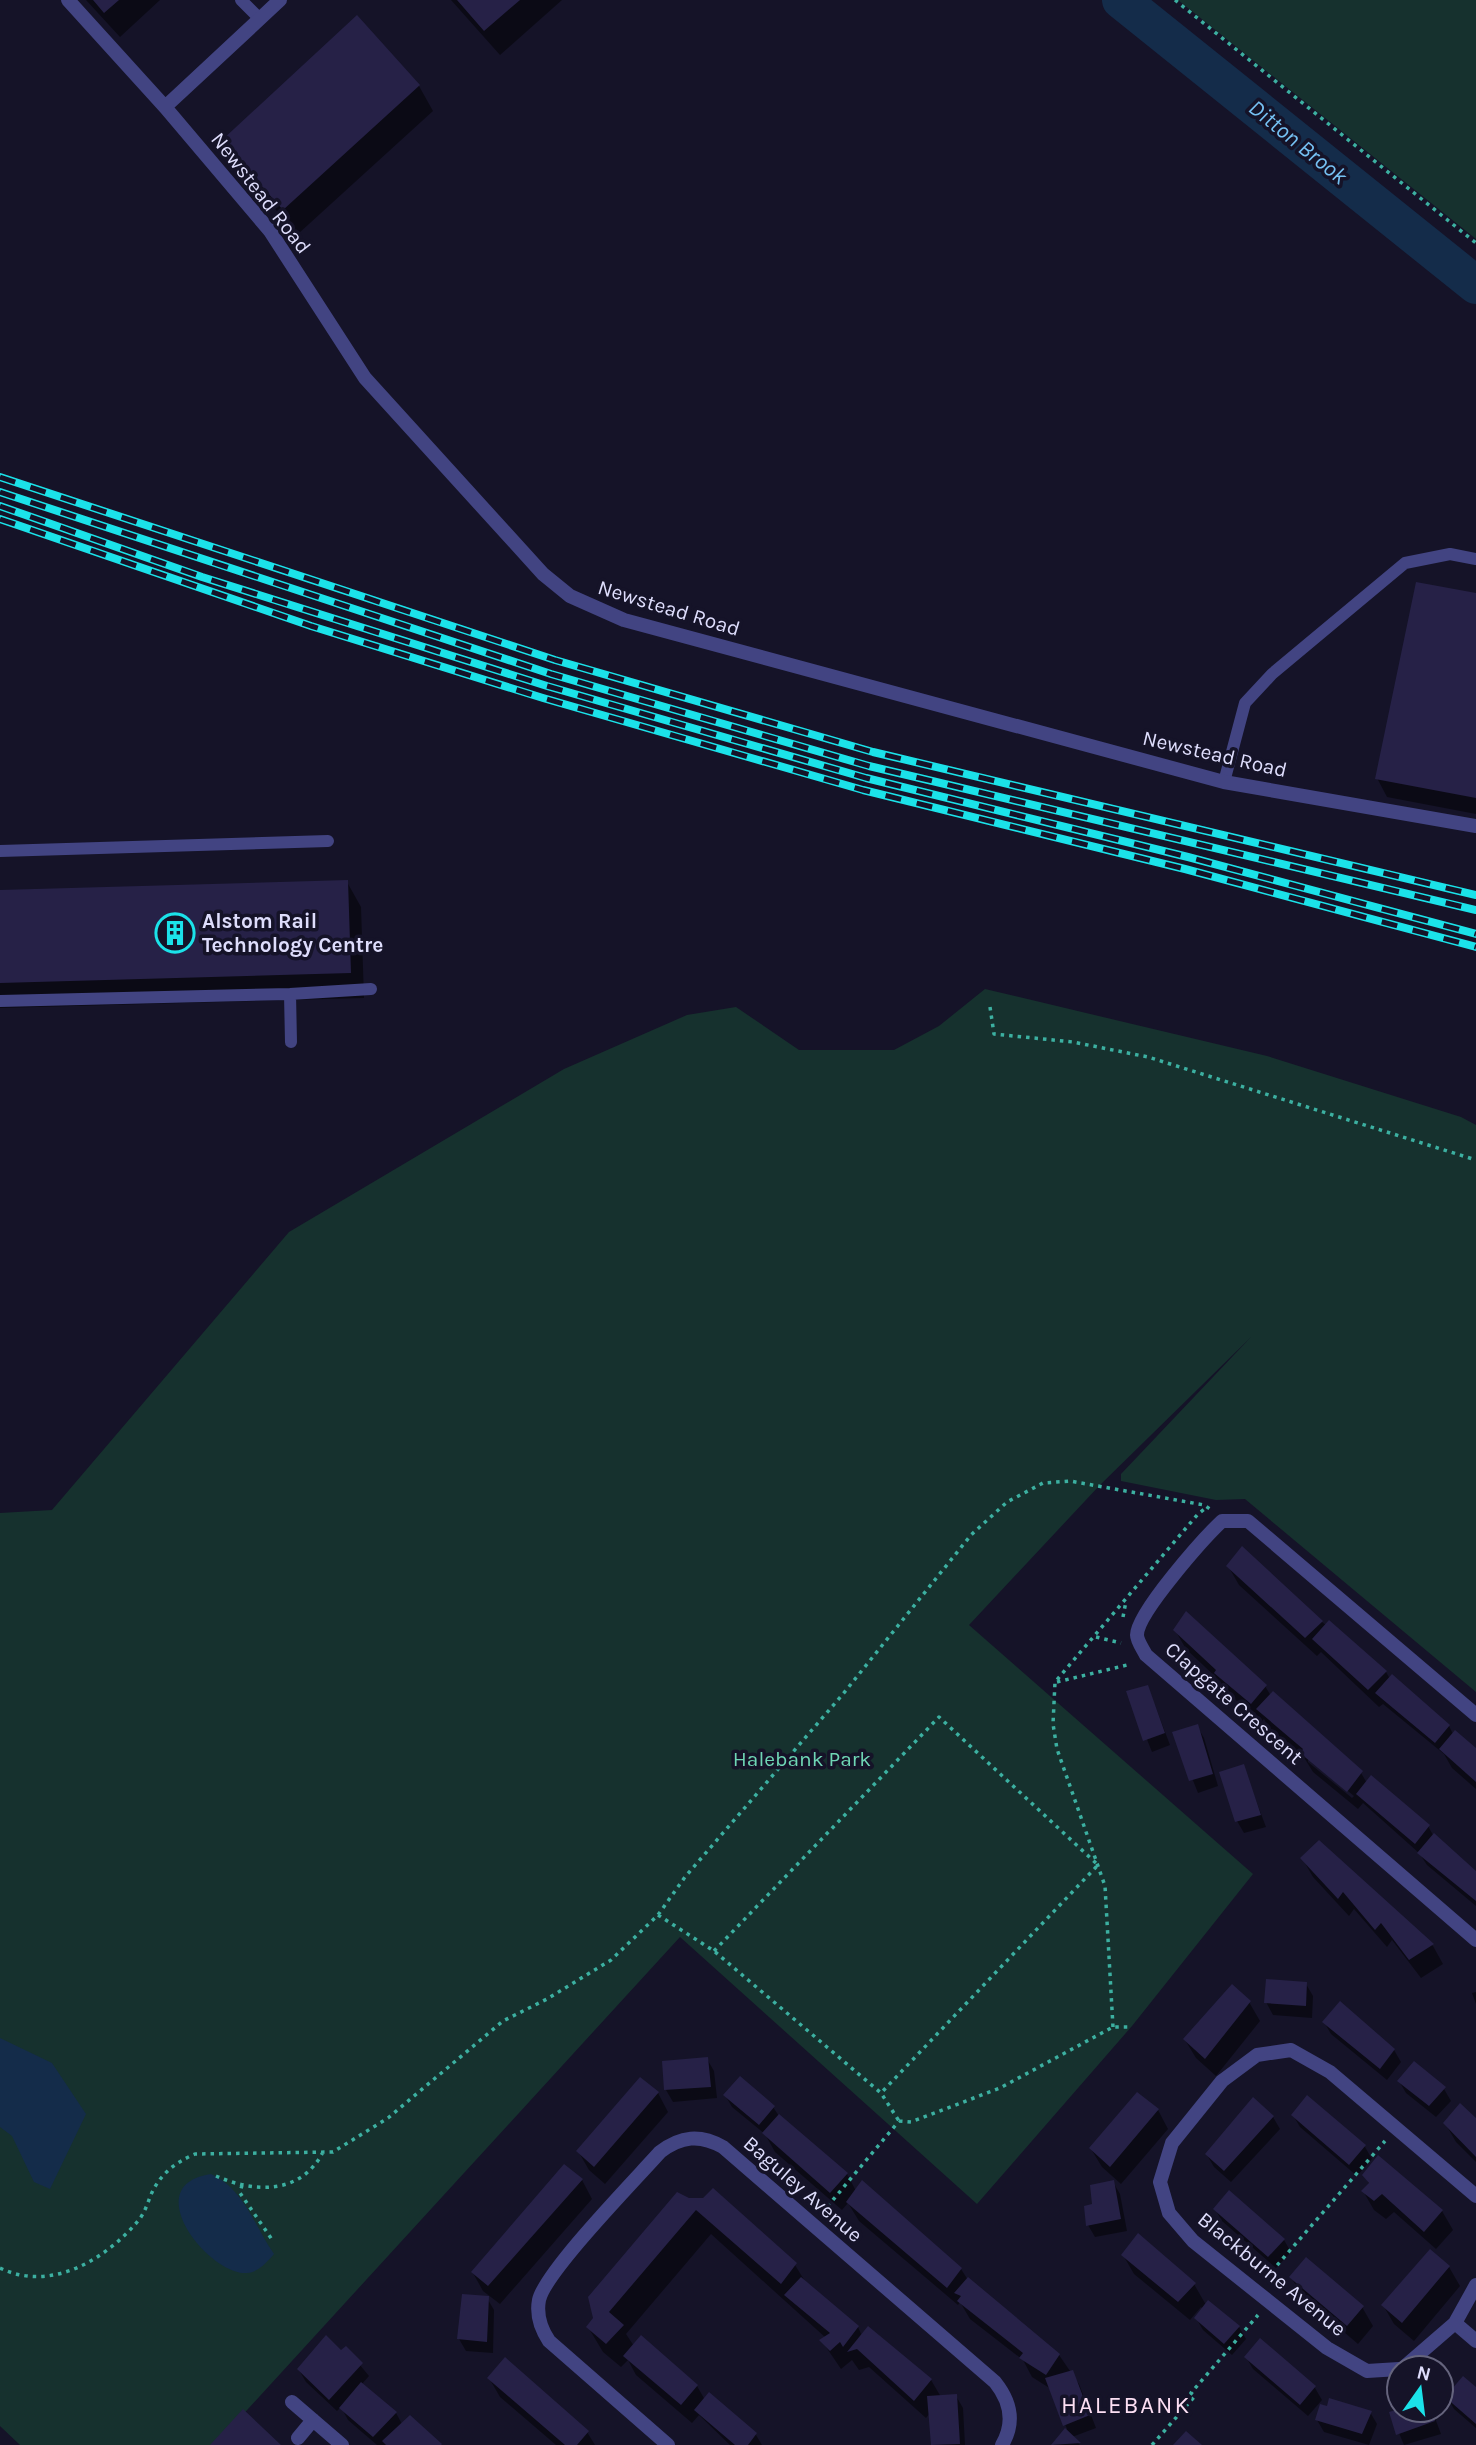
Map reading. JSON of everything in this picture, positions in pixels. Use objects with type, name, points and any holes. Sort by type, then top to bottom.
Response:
[{"type":"street","name":"Newstead Road","points":[[68,0],[165,107],[270,231],[365,379],[543,574],[570,596],[624,620],[1224,782],[1476,826]]},
{"type":"street","points":[[165,107],[280,0]]},
{"type":"street","points":[[1222,1521],[1248,1521],[1476,1715]]},
{"type":"street","name":"Clapgate Crescent","points":[[1222,1521],[1202,1539],[1142,1616],[1137,1637],[1146,1655],[1476,1940]]},
{"type":"street","name":"Blackburne Avenue","points":[[1385,2370],[1367,2371],[1327,2348],[1193,2241],[1168,2213],[1160,2182],[1172,2143],[1188,2119],[1222,2081],[1257,2055],[1291,2050],[1330,2072],[1395,2130],[1476,2196]]},
{"type":"street","name":"Baguley Avenue","points":[[668,2445],[549,2342],[539,2320],[538,2309],[548,2280],[660,2152],[679,2140],[701,2138],[723,2147],[995,2382],[1008,2402],[1010,2413],[1010,2424],[1002,2445]]},
{"type":"street","name":"Blackburne Avenue","points":[[1419,2354],[1455,2323],[1476,2285]]},
{"type":"street","points":[[1455,2323],[1476,2341]]},
{"type":"street","points":[[292,2402],[342,2445]]},
{"type":"street","points":[[298,2438],[313,2420]]},
{"type":"lane","points":[[241,0],[260,19]]},
{"type":"lane","points":[[1224,782],[1245,703],[1272,674],[1405,563],[1450,554],[1476,559]]},
{"type":"lane","points":[[0,851],[328,841]]},
{"type":"lane","points":[[0,1001],[290,994],[371,989]]},
{"type":"lane","points":[[290,994],[291,1042]]},
{"type":"path","points":[[1175,0],[1476,243]]},
{"type":"path","points":[[990,1007],[994,1034],[1073,1042],[1149,1057],[1476,1160]]},
{"type":"path","points":[[0,2268],[27,2276],[68,2274],[111,2249],[141,2218],[155,2184],[175,2162],[195,2154],[333,2152],[388,2118],[503,2021],[547,1999],[611,1960],[659,1915],[685,1877],[843,1694],[971,1535],[1007,1502],[1043,1483],[1070,1481],[1208,1507],[1222,1521]]},
{"type":"path","points":[[1113,2027],[1105,1886],[1057,1749],[1053,1724],[1055,1682],[1198,1514],[1208,1507]]},
{"type":"path","points":[[1096,1637],[1124,1644]]},
{"type":"path","points":[[1055,1682],[1138,1662],[1146,1655]]},
{"type":"path","points":[[714,1951],[939,1717],[1098,1865]]},
{"type":"path","points":[[881,2093],[1098,1865]]},
{"type":"path","points":[[659,1915],[714,1951],[881,2093],[900,2121]]},
{"type":"path","points":[[900,2121],[911,2122],[1000,2088],[1113,2027],[1129,2027]]},
{"type":"path","points":[[812,2225],[900,2121]]},
{"type":"path","points":[[1255,2290],[1395,2130]]},
{"type":"path","points":[[216,2176],[242,2185],[266,2189],[281,2186],[317,2163],[323,2152]]},
{"type":"path","points":[[242,2185],[240,2193],[254,2209],[273,2241]]},
{"type":"path","points":[[1152,2445],[1195,2396],[1191,2393],[1269,2302]]},
{"type":"green space","points":[[1178,0],[1476,0],[1476,239]]},
{"type":"green space","name":"Halebank Park","points":[[985,989],[1267,1056],[1461,1117],[1476,1125],[1476,1692],[1245,1499],[1216,1500],[1121,1481],[1121,1474],[1251,1337],[1099,1486],[969,1625],[1253,1874],[1132,2026],[977,2204],[680,1937],[215,2445],[20,2445],[0,2426],[0,1513],[52,1510],[289,1232],[564,1069],[687,1015],[736,1007],[799,1050],[894,1050],[939,1026]]},
{"type":"water","points":[[0,2038],[52,2063],[86,2114],[50,2189],[34,2182],[12,2136],[0,2127]]},
{"type":"water","points":[[211,2174],[240,2198],[274,2254],[255,2271],[247,2273],[232,2270],[215,2260],[187,2229],[180,2211],[180,2195],[189,2182]]},
{"type":"building","points":[[93,0],[119,0],[104,13]]},
{"type":"building","points":[[457,0],[520,0],[484,31]]},
{"type":"building","points":[[357,15],[420,85],[283,210],[221,141]]},
{"type":"building","points":[[1416,582],[1476,593],[1476,798],[1375,779]]},
{"type":"building","name":"Alstom Rail Technology Centre","points":[[348,880],[351,973],[0,983],[0,890]]},
{"type":"building","points":[[1242,1546],[1323,1621],[1305,1638],[1226,1566]]},
{"type":"building","points":[[1186,1611],[1267,1685],[1251,1704],[1214,1673],[1216,1670],[1173,1630]]},
{"type":"building","points":[[1329,1620],[1387,1671],[1368,1690],[1312,1639]]},
{"type":"building","points":[[1392,1674],[1450,1725],[1435,1743],[1375,1693]]},
{"type":"building","points":[[1148,1685],[1165,1733],[1143,1741],[1126,1691]]},
{"type":"building","points":[[1273,1691],[1363,1771],[1347,1792],[1300,1753],[1303,1749],[1256,1709]]},
{"type":"building","points":[[1198,1724],[1213,1774],[1189,1781],[1172,1732]]},
{"type":"building","points":[[1455,1730],[1476,1748],[1476,1782],[1439,1749]]},
{"type":"building","points":[[1244,1764],[1261,1815],[1235,1822],[1219,1772]]},
{"type":"building","points":[[1371,1775],[1430,1825],[1415,1844],[1356,1794]]},
{"type":"building","points":[[1434,1833],[1476,1871],[1476,1901],[1417,1853]]},
{"type":"building","points":[[1319,1840],[1434,1944],[1409,1960],[1381,1923],[1375,1930],[1343,1892],[1338,1899],[1300,1858]]},
{"type":"building","points":[[1266,1979],[1307,1982],[1306,2006],[1264,2003]]},
{"type":"building","points":[[1232,1984],[1251,2001],[1205,2059],[1183,2039]]},
{"type":"building","points":[[1340,2001],[1395,2049],[1380,2069],[1322,2022]]},
{"type":"building","points":[[708,2057],[711,2087],[664,2090],[662,2061]]},
{"type":"building","points":[[1414,2061],[1446,2087],[1429,2106],[1397,2081]]},
{"type":"building","points":[[740,2076],[775,2106],[759,2125],[723,2095]]},
{"type":"building","points":[[640,2077],[659,2092],[594,2167],[576,2151]]},
{"type":"building","points":[[1137,2092],[1159,2109],[1110,2167],[1089,2148]]},
{"type":"building","points":[[1307,2095],[1366,2145],[1349,2165],[1291,2115]]},
{"type":"building","points":[[1253,2097],[1274,2116],[1224,2171],[1205,2154]]},
{"type":"building","points":[[1460,2103],[1476,2118],[1476,2157],[1443,2123]]},
{"type":"building","points":[[779,2114],[848,2173],[830,2193],[762,2133]]},
{"type":"building","points":[[1378,2155],[1443,2210],[1424,2232],[1382,2194],[1374,2201],[1361,2191],[1369,2183],[1362,2175]]},
{"type":"building","points":[[564,2164],[583,2179],[488,2286],[471,2272]]},
{"type":"building","points":[[862,2180],[962,2268],[947,2288],[846,2202]]},
{"type":"building","points":[[1114,2180],[1121,2219],[1086,2226],[1084,2206],[1092,2204],[1090,2185]]},
{"type":"building","points":[[713,2188],[797,2263],[781,2284],[696,2210],[609,2312],[624,2325],[606,2344],[586,2327],[593,2318],[588,2297],[677,2192],[689,2198],[703,2198]]},
{"type":"building","points":[[1229,2190],[1285,2239],[1268,2257],[1213,2209]]},
{"type":"building","points":[[1138,2233],[1196,2283],[1178,2302],[1121,2255]]},
{"type":"building","points":[[1430,2249],[1450,2266],[1402,2323],[1381,2305]]},
{"type":"building","points":[[1306,2257],[1364,2306],[1347,2326],[1289,2277]]},
{"type":"building","points":[[801,2277],[859,2326],[843,2347],[840,2342],[830,2351],[819,2340],[830,2333],[784,2295]]},
{"type":"building","points":[[968,2277],[1060,2354],[1046,2375],[1019,2358],[1023,2353],[957,2301],[961,2296],[954,2293]]},
{"type":"building","points":[[462,2294],[489,2296],[487,2342],[457,2339]]},
{"type":"building","points":[[1208,2300],[1240,2326],[1224,2344],[1194,2318]]},
{"type":"building","points":[[868,2326],[932,2379],[914,2401],[857,2349],[847,2352]]},
{"type":"building","points":[[326,2335],[341,2350],[346,2346],[363,2363],[329,2400],[297,2369]]},
{"type":"building","points":[[641,2335],[698,2385],[681,2405],[623,2356]]},
{"type":"building","points":[[1260,2338],[1316,2386],[1300,2405],[1244,2357]]},
{"type":"building","points":[[505,2357],[589,2431],[577,2445],[565,2445],[487,2378]]},
{"type":"building","points":[[1073,2370],[1090,2415],[1063,2426],[1045,2378]]},
{"type":"building","points":[[1463,2376],[1476,2387],[1476,2424],[1455,2406],[1455,2385]]},
{"type":"building","points":[[361,2382],[397,2412],[373,2437],[339,2408]]},
{"type":"building","points":[[709,2392],[757,2433],[748,2445],[735,2445],[694,2410]]},
{"type":"building","points":[[957,2394],[960,2444],[931,2445],[927,2396]]},
{"type":"building","points":[[1329,2398],[1372,2411],[1362,2434],[1315,2420],[1320,2404],[1327,2406]]},
{"type":"building","points":[[243,2409],[281,2445],[210,2445]]},
{"type":"building","points":[[410,2415],[442,2444],[386,2445],[382,2441]]},
{"type":"building","points":[[1393,2424],[1427,2424],[1396,2435]]},
{"type":"building","points":[[1065,2428],[1081,2443],[1051,2445]]},
{"type":"building","points":[[1186,2431],[1202,2445],[1173,2445]]},
{"type":"waterway","name":"Ditton Brook","points":[[1121,0],[1476,285]]},
{"type":"railway","points":[[0,477],[555,660],[873,752],[1476,895]]},
{"type":"railway","points":[[0,492],[551,674],[869,766],[1476,910]]},
{"type":"railway","points":[[0,506],[202,577],[547,686],[866,778],[1188,857],[1476,934]]},
{"type":"railway","points":[[0,519],[311,626],[543,698],[863,790],[1185,869],[1476,947]]},
{"type":"place","name":"Alstom Rail Technology Centre","points":[[175,933]]},
{"type":"district","name":"HALEBANK","points":[[1126,2405]]}]
